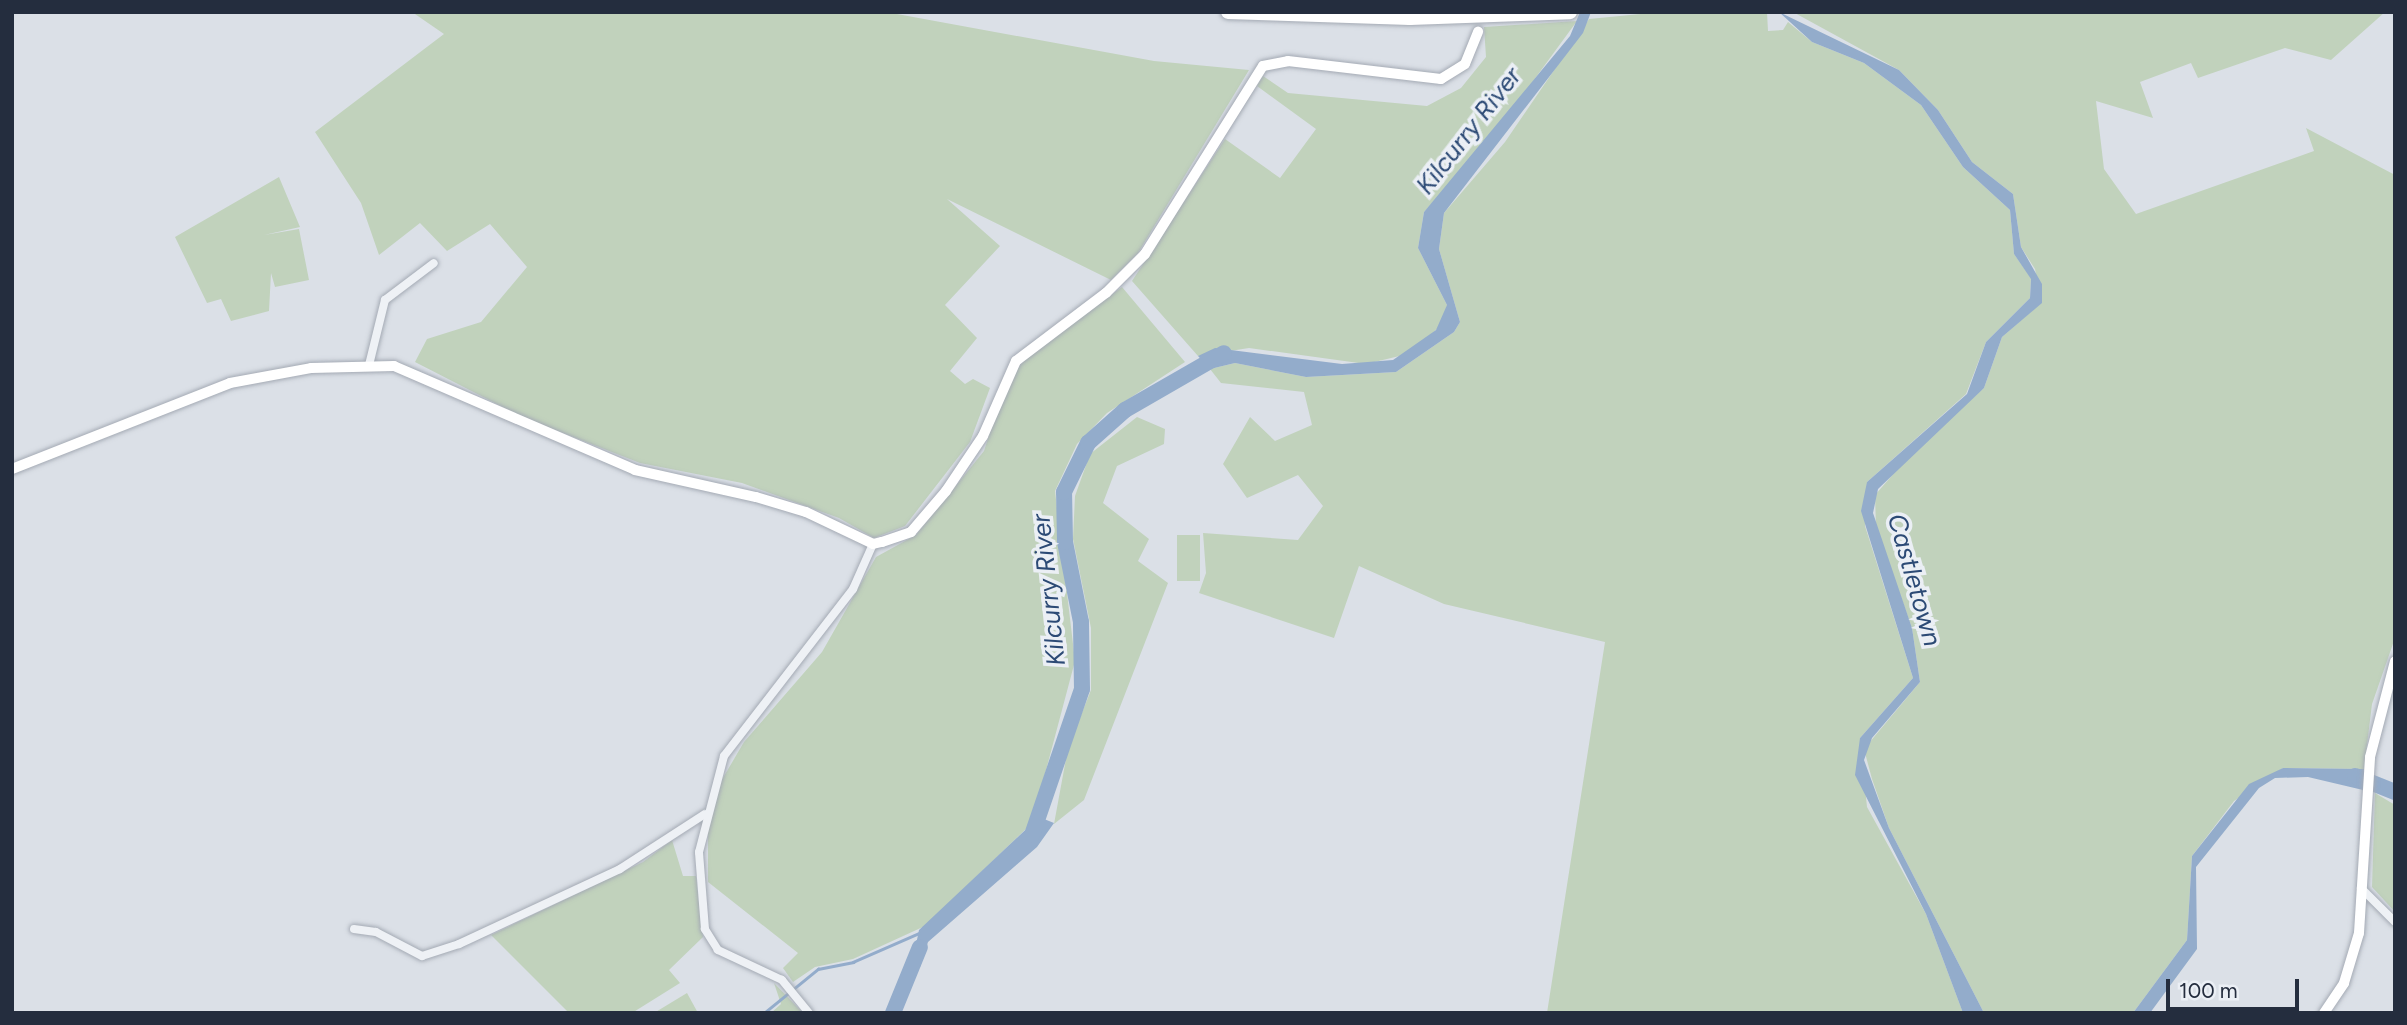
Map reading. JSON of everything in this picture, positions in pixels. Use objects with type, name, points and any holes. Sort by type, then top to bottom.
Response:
[{"type":"highway","points":[[1228,12],[1410,18],[1570,12]]},
{"type":"street","points":[[12,469],[230,383],[369,365],[414,370],[635,470],[806,512],[873,544],[911,532],[946,491],[983,436],[1016,361],[1106,293],[1145,254],[1259,72],[1275,60],[1433,80],[1465,64],[1478,31]]},
{"type":"street","points":[[369,365],[385,300],[434,262]]},
{"type":"street","points":[[809,1013],[782,980],[718,950],[705,929],[699,852],[705,814],[724,756],[853,589],[873,544]]},
{"type":"street","points":[[2324,1013],[2348,971],[2359,933],[2370,757],[2395,662]]},
{"type":"street","points":[[354,929],[376,932],[422,956],[452,947],[620,869],[705,814]]},
{"type":"street","points":[[2361,888],[2395,922]]},
{"type":"green space","points":[[412,12],[886,12],[1154,61],[1249,70],[1138,253],[1111,280],[947,199],[1000,246],[945,305],[977,338],[950,371],[965,384],[973,379],[990,388],[970,442],[905,526],[874,538],[839,518],[742,483],[640,463],[522,417],[415,362],[427,339],[481,322],[527,267],[490,224],[447,251],[420,223],[379,255],[361,203],[315,132],[444,34]]},
{"type":"green space","points":[[1661,12],[1767,12],[1768,31],[1783,30],[1788,22],[1812,42],[1864,63],[1921,105],[1963,167],[2010,210],[2014,254],[2031,278],[2030,298],[1986,342],[1966,394],[1867,482],[1865,526],[1913,678],[1860,738],[1867,807],[1926,914],[1963,1013],[1547,1013],[1605,642],[1444,604],[1359,566],[1334,638],[1199,593],[1206,573],[1203,533],[1298,540],[1323,506],[1298,475],[1247,498],[1223,464],[1250,417],[1275,441],[1312,425],[1304,392],[1221,383],[1210,369],[1235,363],[1306,377],[1396,372],[1454,332],[1460,322],[1439,249],[1444,213],[1505,142],[1589,19]]},
{"type":"green space","points":[[1793,12],[2385,12],[2331,60],[2285,48],[2198,78],[2191,63],[2140,82],[2153,118],[2096,101],[2104,169],[2136,214],[2314,151],[2306,128],[2395,175],[2395,638],[2372,704],[2364,769],[2283,768],[2234,801],[2192,856],[2187,940],[2133,1013],[1984,1013],[1889,828],[1872,779],[1864,749],[1920,682],[1912,628],[1876,527],[1875,495],[1924,439],[1984,388],[2002,337],[2041,303],[2035,269],[2021,247],[2013,194],[1972,162],[1938,110],[1899,70]]},
{"type":"green space","points":[[1577,21],[1495,133],[1424,212],[1418,248],[1447,305],[1445,321],[1412,353],[1366,364],[1249,348],[1198,356],[1132,281],[1225,139],[1280,178],[1316,129],[1257,86],[1263,76],[1288,93],[1427,106],[1461,88],[1486,57],[1484,27]]},
{"type":"green space","points":[[279,177],[300,227],[264,235],[299,229],[309,280],[275,287],[271,273],[269,311],[231,321],[221,299],[207,303],[175,237]]},
{"type":"green space","points":[[1122,287],[1185,362],[1107,413],[1077,444],[1055,491],[1075,661],[1032,823],[925,926],[853,959],[815,967],[793,982],[783,968],[798,953],[708,882],[708,817],[720,783],[744,742],[822,652],[876,557],[916,535],[984,451],[1005,386],[1025,359]]},
{"type":"green space","points":[[1137,417],[1165,429],[1164,444],[1117,466],[1103,503],[1149,539],[1138,561],[1168,583],[1084,800],[1054,824],[1068,748],[1091,690],[1091,628],[1073,539],[1075,496],[1090,454]]},
{"type":"green space","points":[[1177,535],[1200,535],[1200,581],[1177,581]]},
{"type":"green space","points":[[2375,793],[2395,805],[2395,912],[2372,887]]},
{"type":"green space","points":[[672,840],[683,876],[696,876],[703,937],[669,970],[680,983],[632,1013],[569,1013],[491,935],[643,862]]},
{"type":"green space","points":[[774,983],[803,1013],[771,1013],[781,1004]]},
{"type":"green space","points":[[687,993],[698,1013],[654,1013]]},
{"type":"water","points":[[1580,12],[1591,12],[1583,33],[1444,213],[1439,249],[1460,322],[1454,332],[1396,372],[1306,377],[1235,363],[1210,369],[1198,356],[1215,348],[1342,364],[1393,360],[1436,330],[1447,305],[1418,248],[1424,212],[1570,36]]},
{"type":"water","points":[[1779,12],[1899,70],[1938,110],[1972,162],[2013,194],[2021,247],[2042,284],[2042,303],[2002,337],[1984,388],[1878,489],[1873,513],[1912,628],[1920,682],[1872,738],[1864,760],[1889,828],[1984,1013],[1963,1013],[1926,914],[1855,775],[1860,738],[1913,678],[1861,511],[1867,482],[1967,394],[1986,342],[2030,298],[2031,279],[2014,254],[2010,210],[1963,167],[1921,105],[1864,63],[1812,42]]},
{"type":"water","points":[[2283,768],[2364,769],[2363,790],[2308,777],[2275,778],[2259,788],[2196,867],[2197,949],[2150,1013],[2133,1013],[2187,940],[2192,856],[2249,784]]},
{"type":"water","points":[[1039,817],[1054,823],[1037,847],[928,942],[920,967],[912,964],[919,930]]},
{"type":"waterway","name":"Kilcurry River","points":[[1032,835],[1082,689],[1081,622],[1065,542],[1064,492],[1088,443],[1125,410],[1224,353]]},
{"type":"waterway","name":"Castletown","points":[[2355,776],[2395,792]]},
{"type":"waterway","name":"Kilcurry River","points":[[764,1013],[818,969],[853,962],[919,933]]},
{"type":"waterway","points":[[893,1013],[920,947]]}]
